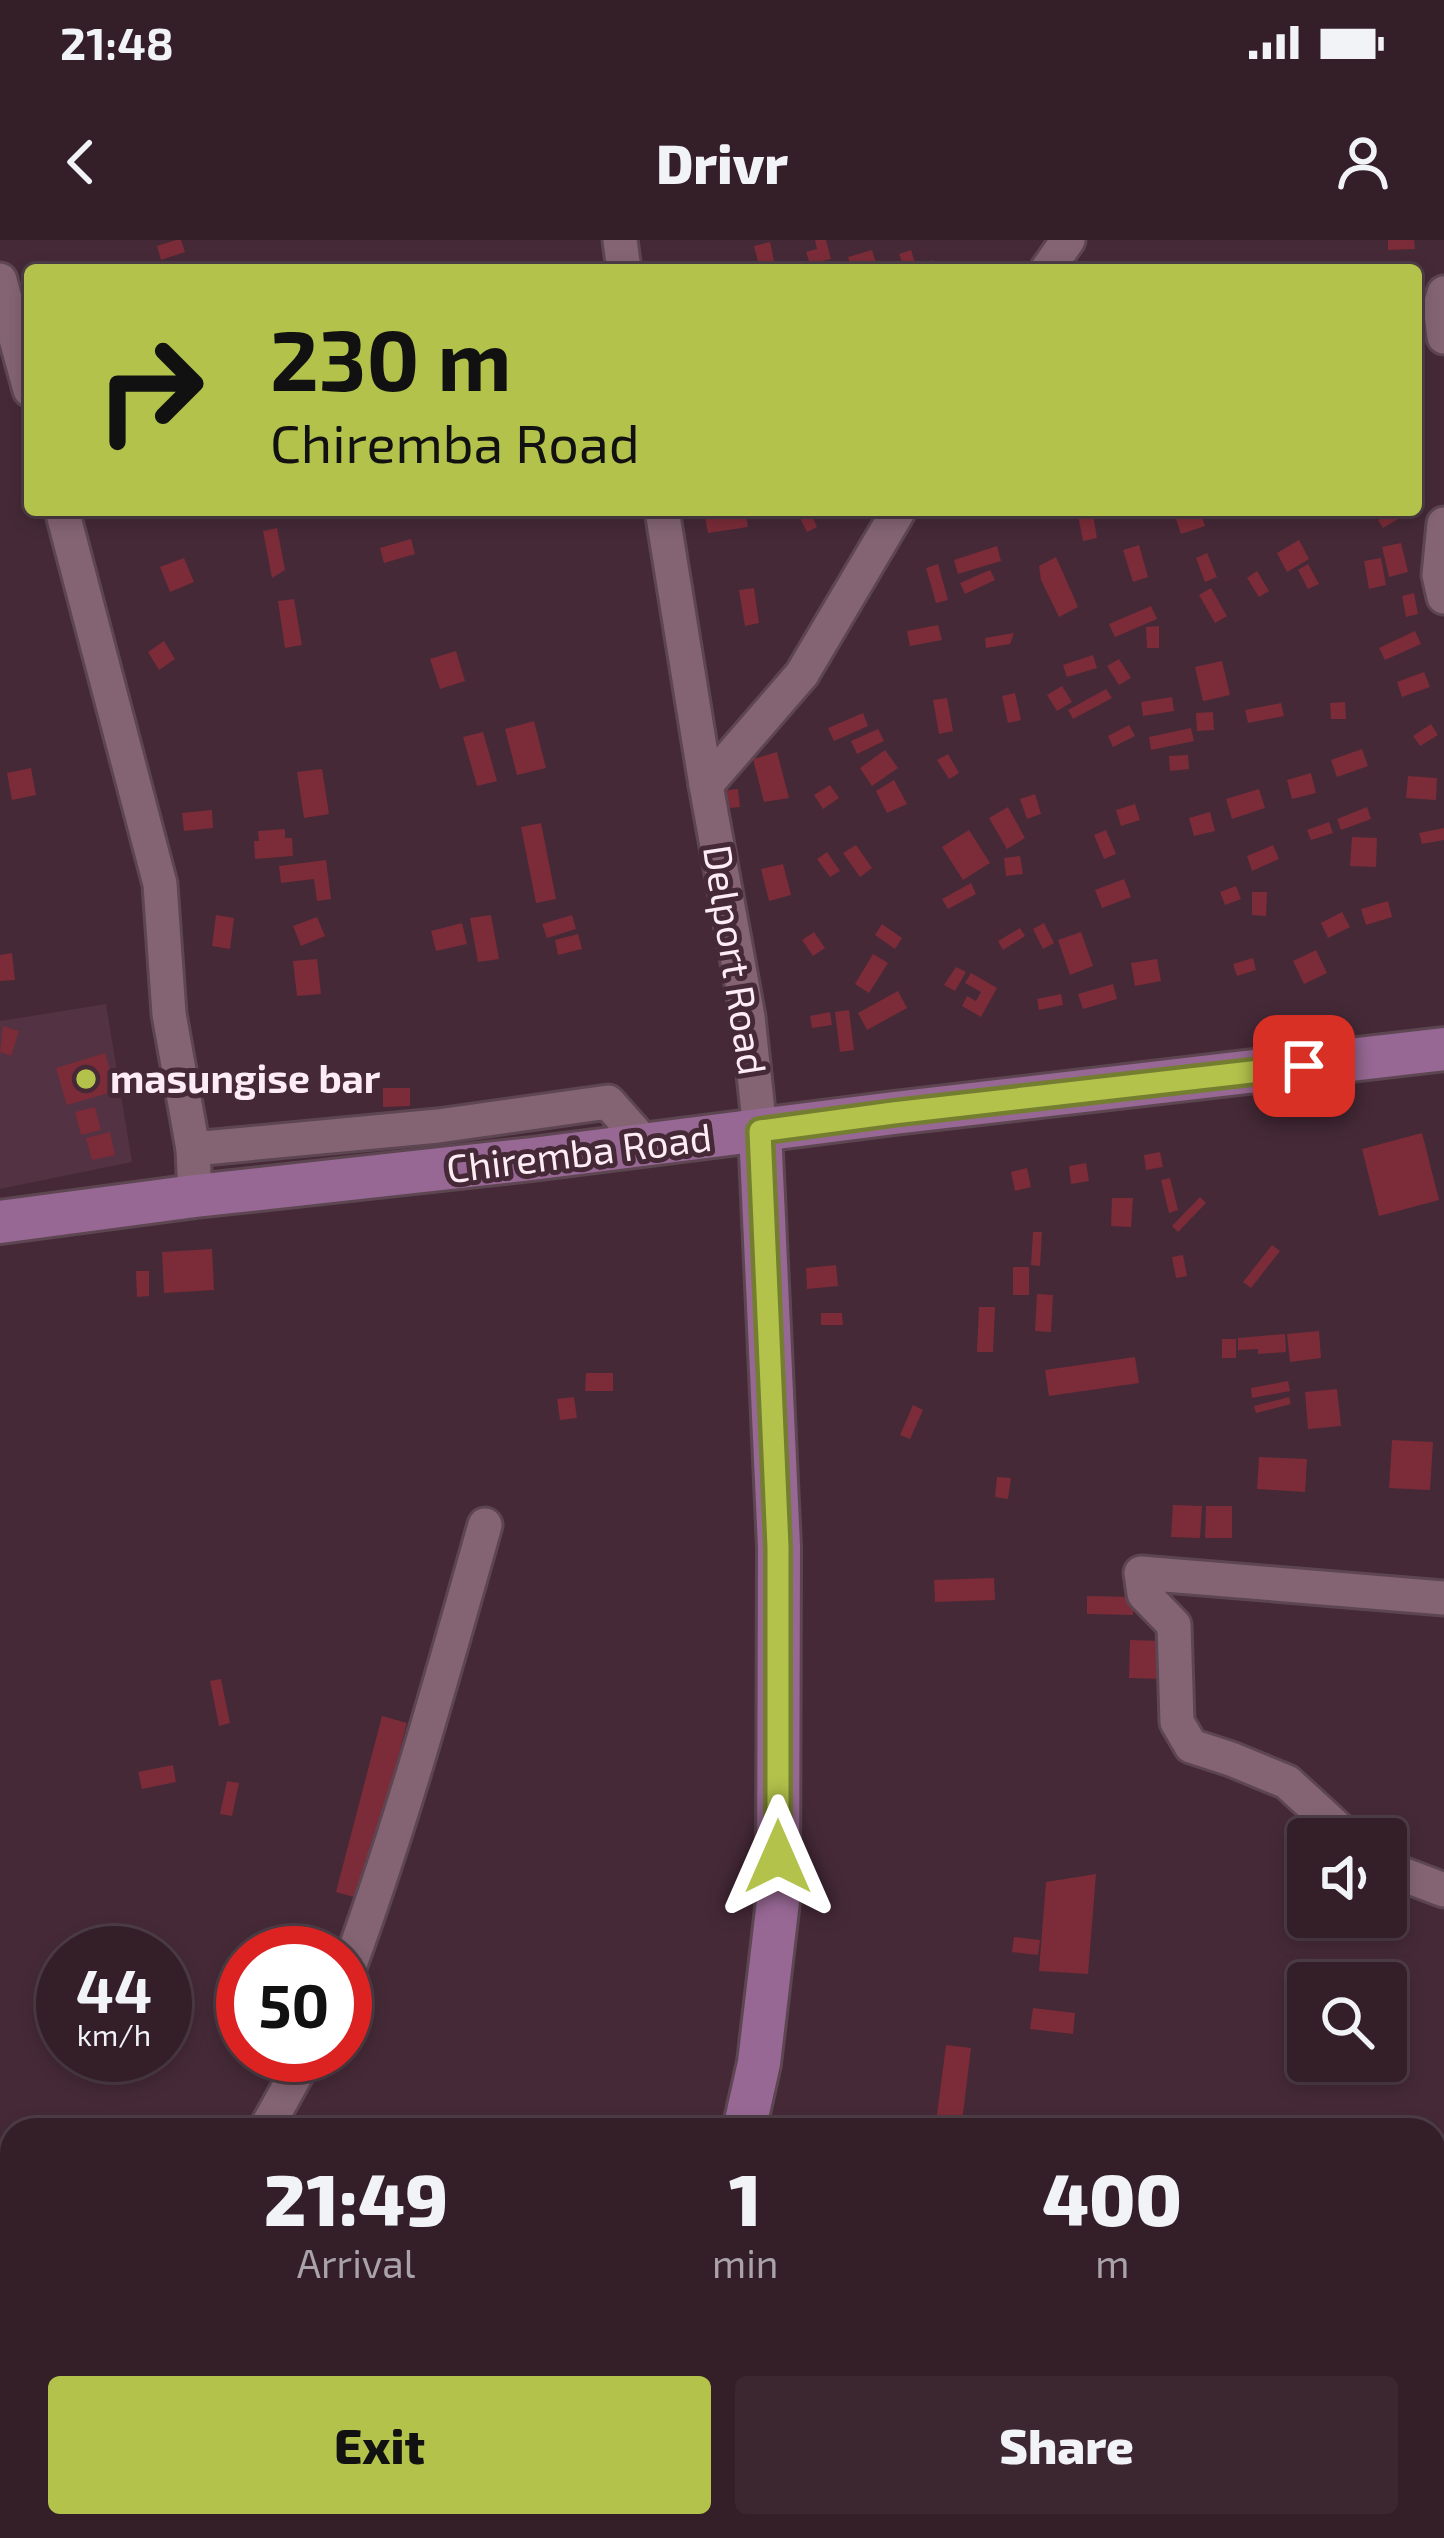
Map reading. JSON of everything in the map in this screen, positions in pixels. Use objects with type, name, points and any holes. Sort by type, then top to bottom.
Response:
[{"type":"main road","name":"Chiremba Road","points":[[0,1222],[1444,1049]]},
{"type":"main road","name":"Delport Road","points":[[747,2118],[760,2063],[778,1901],[778,1547],[760,1131]]},
{"type":"street","points":[[0,280],[24,368]]},
{"type":"street","points":[[1444,293],[1440,306],[1444,338]]},
{"type":"street","points":[[64,516],[160,884],[169,1014],[193,1149],[195,1196]]},
{"type":"street","name":"Delport Road","points":[[663,516],[748,1017],[760,1131]]},
{"type":"street","points":[[706,785],[802,674],[895,516]]},
{"type":"street","points":[[1444,524],[1439,575],[1444,597]]},
{"type":"street","points":[[193,1149],[438,1126],[608,1102],[646,1145]]},
{"type":"street","points":[[364,1926],[485,1525]]},
{"type":"street","points":[[1326,1818],[1287,1782],[1191,1746],[1177,1721],[1174,1625],[1144,1594],[1141,1573],[1444,1598]]},
{"type":"street","points":[[1407,1876],[1444,1890]]},
{"type":"street","points":[[272,2118],[292,2082]]},
{"type":"shaded area","points":[[106,1004],[132,1162],[0,1189],[0,1021]]},
{"type":"building","points":[[181,240],[185,252],[161,260],[157,246]]},
{"type":"building","points":[[815,240],[826,240],[831,259],[810,264],[806,252],[817,249]]},
{"type":"building","points":[[1388,240],[1414,240],[1415,249],[1388,250]]},
{"type":"building","points":[[770,242],[775,264],[758,264],[754,246]]},
{"type":"building","points":[[872,250],[876,264],[850,264],[848,257]]},
{"type":"building","points":[[911,250],[915,264],[903,264],[899,254]]},
{"type":"building","points":[[746,516],[748,527],[708,533],[705,517]]},
{"type":"building","points":[[799,516],[812,516],[817,527],[807,532]]},
{"type":"building","points":[[1078,516],[1093,516],[1097,538],[1083,541]]},
{"type":"building","points":[[1175,516],[1202,516],[1205,526],[1181,534]]},
{"type":"building","points":[[1384,516],[1403,516],[1383,528],[1378,520]]},
{"type":"building","points":[[277,528],[285,570],[272,578],[263,531]]},
{"type":"building","points":[[411,539],[415,554],[384,563],[380,548]]},
{"type":"building","points":[[1299,540],[1309,559],[1287,572],[1277,553]]},
{"type":"building","points":[[1401,543],[1408,572],[1389,577],[1382,547]]},
{"type":"building","points":[[1139,545],[1148,577],[1133,582],[1123,550]]},
{"type":"building","points":[[997,546],[1001,561],[958,574],[954,560]]},
{"type":"building","points":[[1207,553],[1217,577],[1205,582],[1196,558]]},
{"type":"building","points":[[1056,557],[1078,607],[1059,617],[1039,566]]},
{"type":"building","points":[[184,558],[194,582],[170,592],[160,567]]},
{"type":"building","points":[[1381,558],[1386,585],[1369,589],[1364,561]]},
{"type":"building","points":[[938,564],[948,600],[936,603],[926,568]]},
{"type":"building","points":[[1308,564],[1319,584],[1308,589],[1298,570]]},
{"type":"building","points":[[990,570],[995,580],[965,594],[960,583]]},
{"type":"building","points":[[1257,571],[1269,591],[1259,597],[1247,578]]},
{"type":"building","points":[[754,588],[759,623],[745,626],[739,590]]},
{"type":"building","points":[[1211,588],[1227,616],[1215,623],[1199,595]]},
{"type":"building","points":[[1414,593],[1418,614],[1406,617],[1402,596]]},
{"type":"building","points":[[294,599],[302,645],[285,648],[278,601]]},
{"type":"building","points":[[1151,606],[1157,619],[1115,637],[1109,624]]},
{"type":"building","points":[[938,625],[942,640],[910,646],[907,631]]},
{"type":"building","points":[[1159,626],[1159,648],[1147,648],[1146,627]]},
{"type":"building","points":[[1415,631],[1421,644],[1385,660],[1379,648]]},
{"type":"building","points":[[1014,633],[1010,644],[986,648],[985,638]]},
{"type":"building","points":[[164,641],[175,659],[159,670],[148,652]]},
{"type":"building","points":[[456,651],[465,681],[440,689],[430,659]]},
{"type":"building","points":[[1093,655],[1097,668],[1067,677],[1063,665]]},
{"type":"building","points":[[1119,659],[1131,678],[1119,685],[1107,666]]},
{"type":"building","points":[[1222,661],[1230,695],[1203,701],[1195,667]]},
{"type":"building","points":[[1424,672],[1430,687],[1402,697],[1397,682]]},
{"type":"building","points":[[1062,686],[1072,702],[1057,711],[1047,695]]},
{"type":"building","points":[[1106,689],[1112,698],[1073,719],[1068,710]]},
{"type":"building","points":[[1015,693],[1021,720],[1008,723],[1002,696]]},
{"type":"building","points":[[1172,697],[1174,711],[1143,716],[1141,702]]},
{"type":"building","points":[[947,698],[953,731],[939,734],[933,700]]},
{"type":"building","points":[[1345,702],[1346,719],[1331,719],[1330,703]]},
{"type":"building","points":[[1281,703],[1284,716],[1248,723],[1245,710]]},
{"type":"building","points":[[1213,712],[1214,730],[1197,731],[1196,713]]},
{"type":"building","points":[[863,713],[868,726],[834,741],[828,728]]},
{"type":"building","points":[[534,721],[546,768],[517,775],[505,729]]},
{"type":"building","points":[[1431,724],[1438,735],[1420,746],[1413,736]]},
{"type":"building","points":[[1129,725],[1135,736],[1113,747],[1108,736]]},
{"type":"building","points":[[1191,728],[1194,741],[1151,750],[1149,737]]},
{"type":"building","points":[[878,729],[884,741],[857,754],[851,741]]},
{"type":"building","points":[[483,732],[497,781],[477,786],[463,737]]},
{"type":"building","points":[[1362,749],[1368,766],[1337,777],[1331,760]]},
{"type":"building","points":[[885,750],[898,768],[872,786],[860,768]]},
{"type":"building","points":[[777,752],[789,798],[764,802],[753,759]]},
{"type":"building","points":[[948,754],[959,773],[949,779],[937,760]]},
{"type":"building","points":[[1188,755],[1189,769],[1170,771],[1169,756]]},
{"type":"building","points":[[31,768],[36,795],[12,800],[7,773]]},
{"type":"building","points":[[322,769],[329,814],[304,818],[297,772]]},
{"type":"building","points":[[1311,773],[1316,793],[1292,799],[1287,780]]},
{"type":"building","points":[[1408,776],[1437,778],[1436,800],[1406,798]]},
{"type":"building","points":[[894,780],[907,804],[887,813],[876,791]]},
{"type":"building","points":[[830,785],[839,798],[823,809],[814,795]]},
{"type":"building","points":[[738,789],[740,807],[719,809],[717,791]]},
{"type":"building","points":[[1259,789],[1265,808],[1232,819],[1226,799]]},
{"type":"building","points":[[1035,794],[1041,814],[1027,819],[1020,799]]},
{"type":"building","points":[[1135,804],[1140,820],[1121,826],[1116,810]]},
{"type":"building","points":[[1008,807],[1025,838],[1007,849],[989,818]]},
{"type":"building","points":[[1367,807],[1371,819],[1341,830],[1337,819]]},
{"type":"building","points":[[212,810],[213,828],[184,831],[182,813]]},
{"type":"building","points":[[1210,812],[1215,831],[1194,836],[1189,818]]},
{"type":"building","points":[[1329,822],[1333,833],[1311,840],[1307,830]]},
{"type":"building","points":[[541,823],[556,899],[536,903],[521,827]]},
{"type":"building","points":[[1444,828],[1444,840],[1422,844],[1419,833]]},
{"type":"building","points":[[285,829],[285,838],[292,838],[293,856],[255,859],[258,831]]},
{"type":"building","points":[[969,830],[990,863],[963,880],[942,847]]},
{"type":"building","points":[[1106,830],[1116,854],[1104,859],[1094,835]]},
{"type":"building","points":[[1352,837],[1377,838],[1376,867],[1350,866]]},
{"type":"building","points":[[856,845],[872,868],[860,877],[843,853]]},
{"type":"building","points":[[1273,845],[1279,859],[1252,871],[1247,856]]},
{"type":"building","points":[[827,852],[840,871],[830,877],[817,859]]},
{"type":"building","points":[[1020,856],[1023,874],[1006,876],[1004,858]]},
{"type":"building","points":[[326,860],[331,899],[317,901],[314,879],[281,883],[279,866]]},
{"type":"building","points":[[783,864],[791,895],[769,901],[761,869]]},
{"type":"building","points":[[1124,879],[1131,897],[1102,908],[1095,890]]},
{"type":"building","points":[[971,883],[976,894],[948,909],[942,899]]},
{"type":"building","points":[[1236,886],[1241,899],[1225,905],[1220,892]]},
{"type":"building","points":[[1252,892],[1267,892],[1266,916],[1252,915]]},
{"type":"building","points":[[1388,901],[1392,917],[1366,925],[1361,909]]},
{"type":"building","points":[[1342,912],[1350,927],[1328,938],[1321,923]]},
{"type":"building","points":[[216,915],[234,918],[230,949],[212,946]]},
{"type":"building","points":[[491,915],[499,959],[478,962],[470,918]]},
{"type":"building","points":[[572,915],[576,929],[547,938],[542,924]]},
{"type":"building","points":[[317,917],[325,936],[301,946],[293,926]]},
{"type":"building","points":[[462,923],[467,944],[436,951],[431,931]]},
{"type":"building","points":[[1044,923],[1054,943],[1043,949],[1033,929]]},
{"type":"building","points":[[882,924],[902,938],[895,949],[875,935]]},
{"type":"building","points":[[1020,928],[1025,936],[1003,950],[998,941]]},
{"type":"building","points":[[814,932],[825,948],[813,956],[802,940]]},
{"type":"building","points":[[1081,932],[1093,966],[1070,975],[1058,940]]},
{"type":"building","points":[[578,934],[582,949],[558,955],[555,940]]},
{"type":"building","points":[[1316,950],[1327,973],[1304,984],[1293,961]]},
{"type":"building","points":[[12,953],[15,980],[0,981],[0,955]]},
{"type":"building","points":[[873,954],[888,963],[869,993],[855,984]]},
{"type":"building","points":[[1253,958],[1256,970],[1237,976],[1233,964]]},
{"type":"building","points":[[317,959],[321,994],[297,996],[293,961]]},
{"type":"building","points":[[1157,959],[1161,981],[1135,986],[1131,963]]},
{"type":"building","points":[[956,967],[966,972],[955,991],[944,985]]},
{"type":"building","points":[[971,973],[997,988],[981,1017],[962,1006],[967,996],[976,1001],[981,992],[965,983]]},
{"type":"building","points":[[1113,984],[1117,999],[1083,1009],[1078,994]]},
{"type":"building","points":[[898,991],[907,1008],[867,1030],[858,1013]]},
{"type":"building","points":[[1061,994],[1063,1005],[1039,1010],[1037,999]]},
{"type":"building","points":[[849,1010],[854,1050],[840,1052],[835,1012]]},
{"type":"building","points":[[830,1012],[832,1025],[812,1028],[810,1016]]},
{"type":"building","points":[[3,1026],[19,1031],[11,1056],[0,1052]]},
{"type":"building","name":"masungise bar","points":[[105,1053],[116,1091],[67,1105],[56,1068]]},
{"type":"building","points":[[383,1088],[410,1088],[410,1106],[383,1107]]},
{"type":"building","points":[[95,1107],[101,1130],[81,1135],[75,1112]]},
{"type":"building","points":[[110,1132],[115,1155],[92,1160],[86,1138]]},
{"type":"building","points":[[1422,1133],[1439,1200],[1379,1216],[1362,1149]]},
{"type":"building","points":[[1160,1152],[1163,1167],[1146,1170],[1144,1155]]},
{"type":"building","points":[[1086,1163],[1089,1181],[1071,1184],[1069,1166]]},
{"type":"building","points":[[1027,1168],[1031,1187],[1015,1191],[1011,1172]]},
{"type":"building","points":[[1170,1178],[1178,1210],[1169,1213],[1161,1180]]},
{"type":"building","points":[[1200,1197],[1206,1203],[1178,1232],[1172,1226]]},
{"type":"building","points":[[1112,1198],[1133,1198],[1131,1227],[1111,1226]]},
{"type":"building","points":[[1033,1232],[1042,1232],[1040,1266],[1031,1265]]},
{"type":"building","points":[[1272,1245],[1280,1251],[1251,1288],[1243,1282]]},
{"type":"building","points":[[212,1249],[214,1290],[164,1293],[162,1252]]},
{"type":"building","points":[[1183,1255],[1187,1276],[1176,1278],[1172,1257]]},
{"type":"building","points":[[836,1265],[838,1286],[807,1289],[806,1268]]},
{"type":"building","points":[[1013,1267],[1029,1267],[1029,1295],[1013,1295]]},
{"type":"building","points":[[136,1271],[149,1271],[149,1296],[137,1297]]},
{"type":"building","points":[[1037,1294],[1053,1295],[1051,1332],[1035,1331]]},
{"type":"building","points":[[979,1307],[995,1307],[993,1352],[977,1352]]},
{"type":"building","points":[[821,1313],[842,1313],[843,1325],[821,1325]]},
{"type":"building","points":[[1319,1331],[1321,1358],[1290,1362],[1287,1334]]},
{"type":"building","points":[[1285,1334],[1286,1352],[1238,1350],[1238,1338]]},
{"type":"building","points":[[1222,1339],[1236,1339],[1236,1358],[1222,1358]]},
{"type":"building","points":[[1135,1357],[1139,1383],[1049,1396],[1045,1370]]},
{"type":"building","points":[[586,1373],[613,1373],[613,1391],[585,1391]]},
{"type":"building","points":[[1288,1381],[1290,1391],[1252,1398],[1251,1388]]},
{"type":"building","points":[[1337,1389],[1341,1426],[1308,1429],[1305,1392]]},
{"type":"building","points":[[574,1397],[577,1418],[560,1420],[557,1399]]},
{"type":"building","points":[[1289,1397],[1291,1404],[1256,1413],[1254,1406]]},
{"type":"building","points":[[913,1405],[923,1410],[910,1439],[900,1435]]},
{"type":"building","points":[[1392,1440],[1433,1442],[1430,1490],[1389,1488]]},
{"type":"building","points":[[1259,1457],[1307,1459],[1305,1492],[1257,1489]]},
{"type":"building","points":[[997,1477],[1011,1478],[1008,1499],[995,1497]]},
{"type":"building","points":[[1173,1505],[1202,1506],[1200,1538],[1171,1537]]},
{"type":"building","points":[[1206,1506],[1232,1506],[1232,1538],[1205,1538]]},
{"type":"building","points":[[994,1578],[995,1600],[935,1602],[934,1580]]},
{"type":"building","points":[[1087,1596],[1134,1597],[1133,1615],[1087,1614]]},
{"type":"building","points":[[1130,1640],[1163,1641],[1162,1679],[1129,1678]]},
{"type":"building","points":[[221,1679],[230,1723],[219,1726],[210,1681]]},
{"type":"building","points":[[382,1716],[407,1723],[361,1899],[336,1892]]},
{"type":"building","points":[[173,1765],[176,1782],[142,1789],[138,1772]]},
{"type":"building","points":[[227,1781],[239,1783],[232,1816],[220,1814]]},
{"type":"building","points":[[1096,1874],[1088,1974],[1039,1971],[1046,1882]]},
{"type":"building","points":[[1014,1937],[1040,1940],[1038,1955],[1012,1952]]},
{"type":"building","points":[[1033,2008],[1075,2013],[1073,2034],[1030,2029]]},
{"type":"building","points":[[946,2045],[971,2048],[962,2118],[937,2118]]},
{"type":"place","name":"masungise bar","points":[[86,1079]]},
{"type":"route","points":[[778,1857],[778,1547],[760,1131],[1304,1066]]}]
